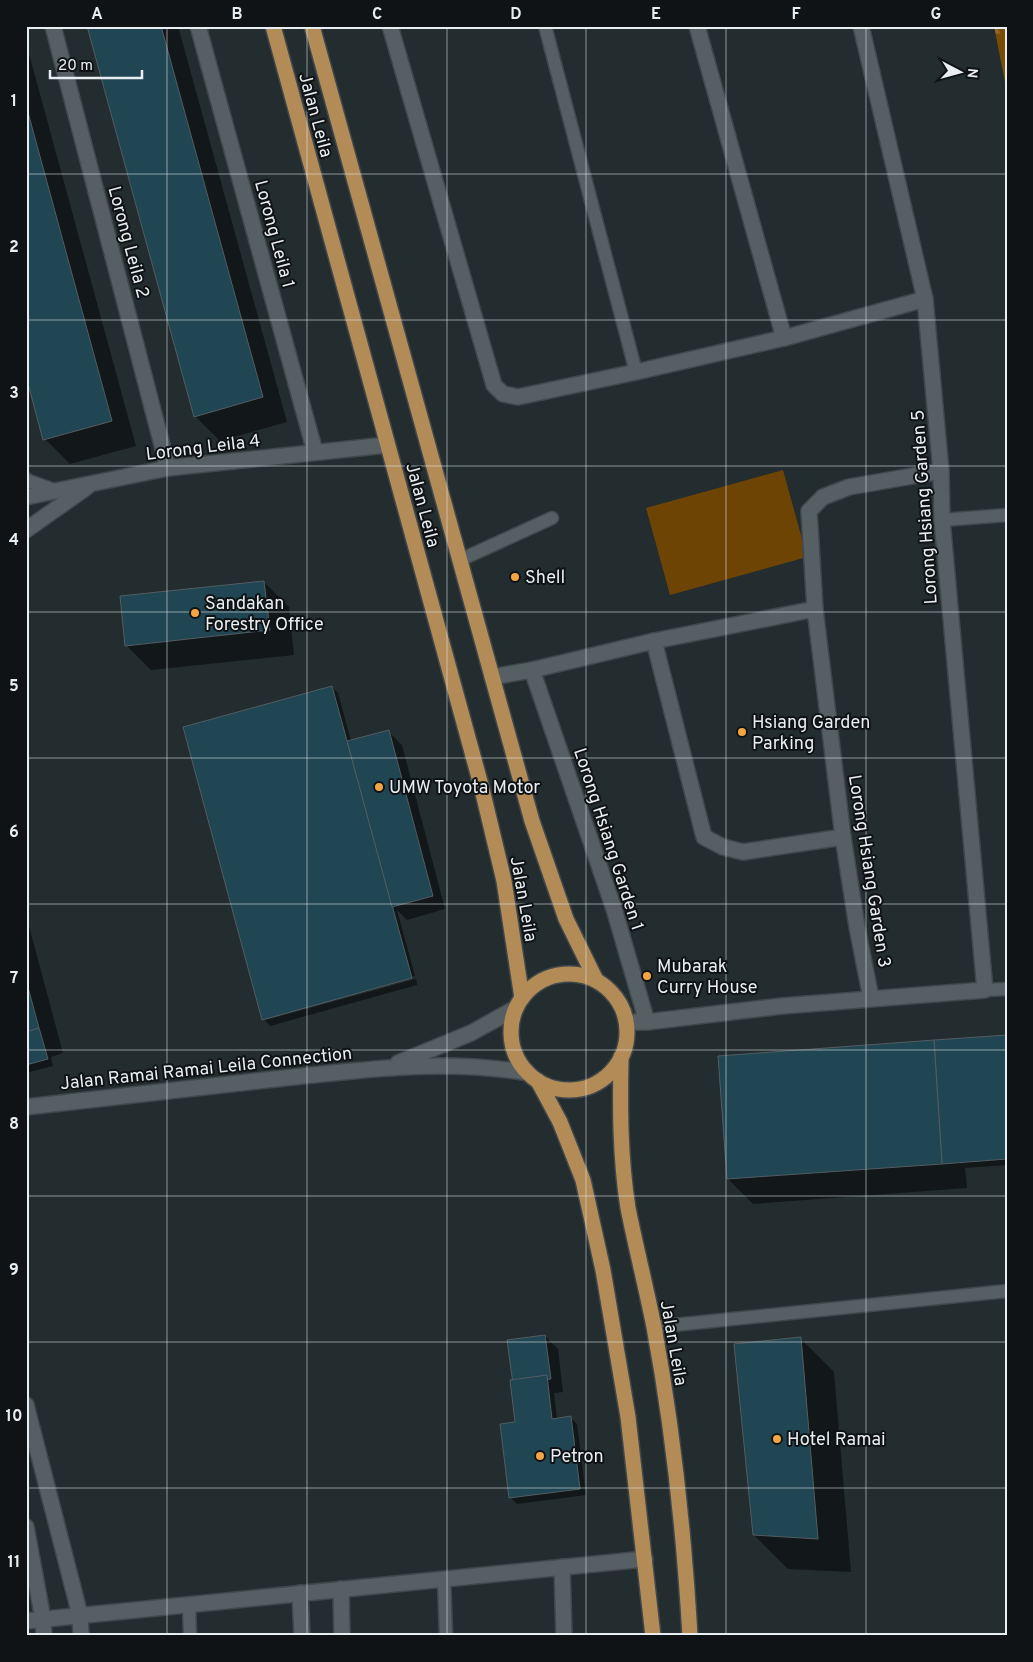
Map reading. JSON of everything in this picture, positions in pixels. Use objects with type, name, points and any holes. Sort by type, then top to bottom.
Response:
[{"type":"main road","name":"Jalan Leila","points":[[273,26],[481,785],[504,881],[519,1003]]},
{"type":"main road","name":"Jalan Leila","points":[[312,26],[532,821],[566,918],[596,980]]},
{"type":"main road","points":[[533,1077],[556,1089],[576,1090],[594,1084],[610,1073],[621,1056],[626,1040],[626,1022],[620,1006],[610,991],[596,980],[580,975],[564,974],[548,978],[534,986],[519,1003],[512,1025],[512,1042],[518,1060],[533,1077],[560,1122],[583,1180],[603,1270],[628,1417],[653,1636]]},
{"type":"main road","name":"Jalan Leila","points":[[621,1056],[620,1109],[622,1160],[628,1208],[654,1327],[677,1480],[685,1556],[690,1636]]},
{"type":"street","name":"Lorong Leila 2","points":[[53,26],[168,468]]},
{"type":"street","name":"Lorong Leila 1","points":[[198,26],[315,452]]},
{"type":"street","points":[[390,26],[494,385],[503,394],[518,397],[636,372],[784,338],[925,299]]},
{"type":"street","points":[[697,26],[784,338]]},
{"type":"street","name":"Lorong Hsiang Garden 5","points":[[861,26],[925,299],[941,471],[942,520],[985,990]]},
{"type":"street","name":"Lorong Leila 4","points":[[26,498],[168,468],[387,444]]},
{"type":"street","name":"Lorong Hsiang Garden 3","points":[[871,998],[857,927],[843,836],[815,609],[809,512],[823,497],[850,487],[941,471]]},
{"type":"street","points":[[26,530],[93,483]]},
{"type":"street","points":[[492,677],[532,670],[654,641],[815,609]]},
{"type":"street","points":[[654,641],[704,837],[723,847],[743,852],[843,836]]},
{"type":"street","name":"Lorong Hsiang Garden 1","points":[[532,670],[614,909],[647,1022]]},
{"type":"street","points":[[626,1022],[647,1022],[782,1006],[871,998],[985,990]]},
{"type":"street","name":"Jalan Ramai Ramai Leila Connection","points":[[390,1067],[471,1033],[519,1003]]},
{"type":"street","name":"Jalan Ramai Ramai Leila Connection","points":[[26,1107],[390,1067],[473,1066],[496,1068],[533,1077]]},
{"type":"street","points":[[26,1405],[80,1615],[81,1636]]},
{"type":"street","points":[[26,1528],[43,1619],[44,1636]]},
{"type":"street","points":[[26,1621],[645,1559]]},
{"type":"street","points":[[562,1567],[564,1636]]},
{"type":"street","points":[[341,1589],[342,1636]]},
{"type":"street","points":[[300,1593],[302,1636]]},
{"type":"lane","points":[[545,26],[636,372]]},
{"type":"lane","points":[[26,479],[29,482],[57,491]]},
{"type":"lane","points":[[942,520],[1007,515]]},
{"type":"lane","points":[[460,560],[552,518]]},
{"type":"lane","points":[[985,990],[1007,989]]},
{"type":"lane","points":[[654,1327],[1007,1291]]},
{"type":"lane","points":[[444,1579],[446,1636]]},
{"type":"lane","points":[[189,1604],[190,1636]]},
{"type":"green space","points":[[994,26],[1007,26],[1007,92]]},
{"type":"shaded area","points":[[783,470],[807,557],[670,595],[646,508]]},
{"type":"building","points":[[87,26],[161,26],[263,397],[194,417]]},
{"type":"building","points":[[26,105],[112,421],[43,440],[26,376]]},
{"type":"building","name":"Sandakan Forestry Office","points":[[264,581],[270,630],[125,646],[120,596]]},
{"type":"building","points":[[332,686],[412,978],[262,1020],[183,727]]},
{"type":"building","points":[[389,730],[433,896],[392,907],[347,741]]},
{"type":"building","points":[[26,980],[39,1028],[26,1032]]},
{"type":"building","points":[[39,1028],[48,1059],[26,1065],[26,1032]]},
{"type":"building","points":[[1007,1035],[1007,1159],[942,1164],[934,1040]]},
{"type":"building","points":[[934,1040],[942,1164],[727,1179],[718,1056]]},
{"type":"building","points":[[545,1335],[551,1379],[513,1384],[507,1340]]},
{"type":"building","name":"Hotel Ramai","points":[[801,1337],[818,1539],[753,1535],[734,1344]]},
{"type":"building","name":"Petron","points":[[547,1375],[552,1419],[571,1416],[580,1489],[509,1498],[500,1424],[515,1422],[510,1380]]},
{"type":"place","name":"Shell","points":[[515,577]]},
{"type":"place","name":"Sandakan Forestry Office","points":[[195,613]]},
{"type":"place","name":"Hsiang Garden Parking","points":[[742,732]]},
{"type":"place","name":"UMW Toyota Motor","points":[[379,787]]},
{"type":"place","name":"Mubarak Curry House","points":[[647,976]]},
{"type":"place","name":"Hotel Ramai","points":[[777,1439]]},
{"type":"place","name":"Petron","points":[[540,1456]]}]
